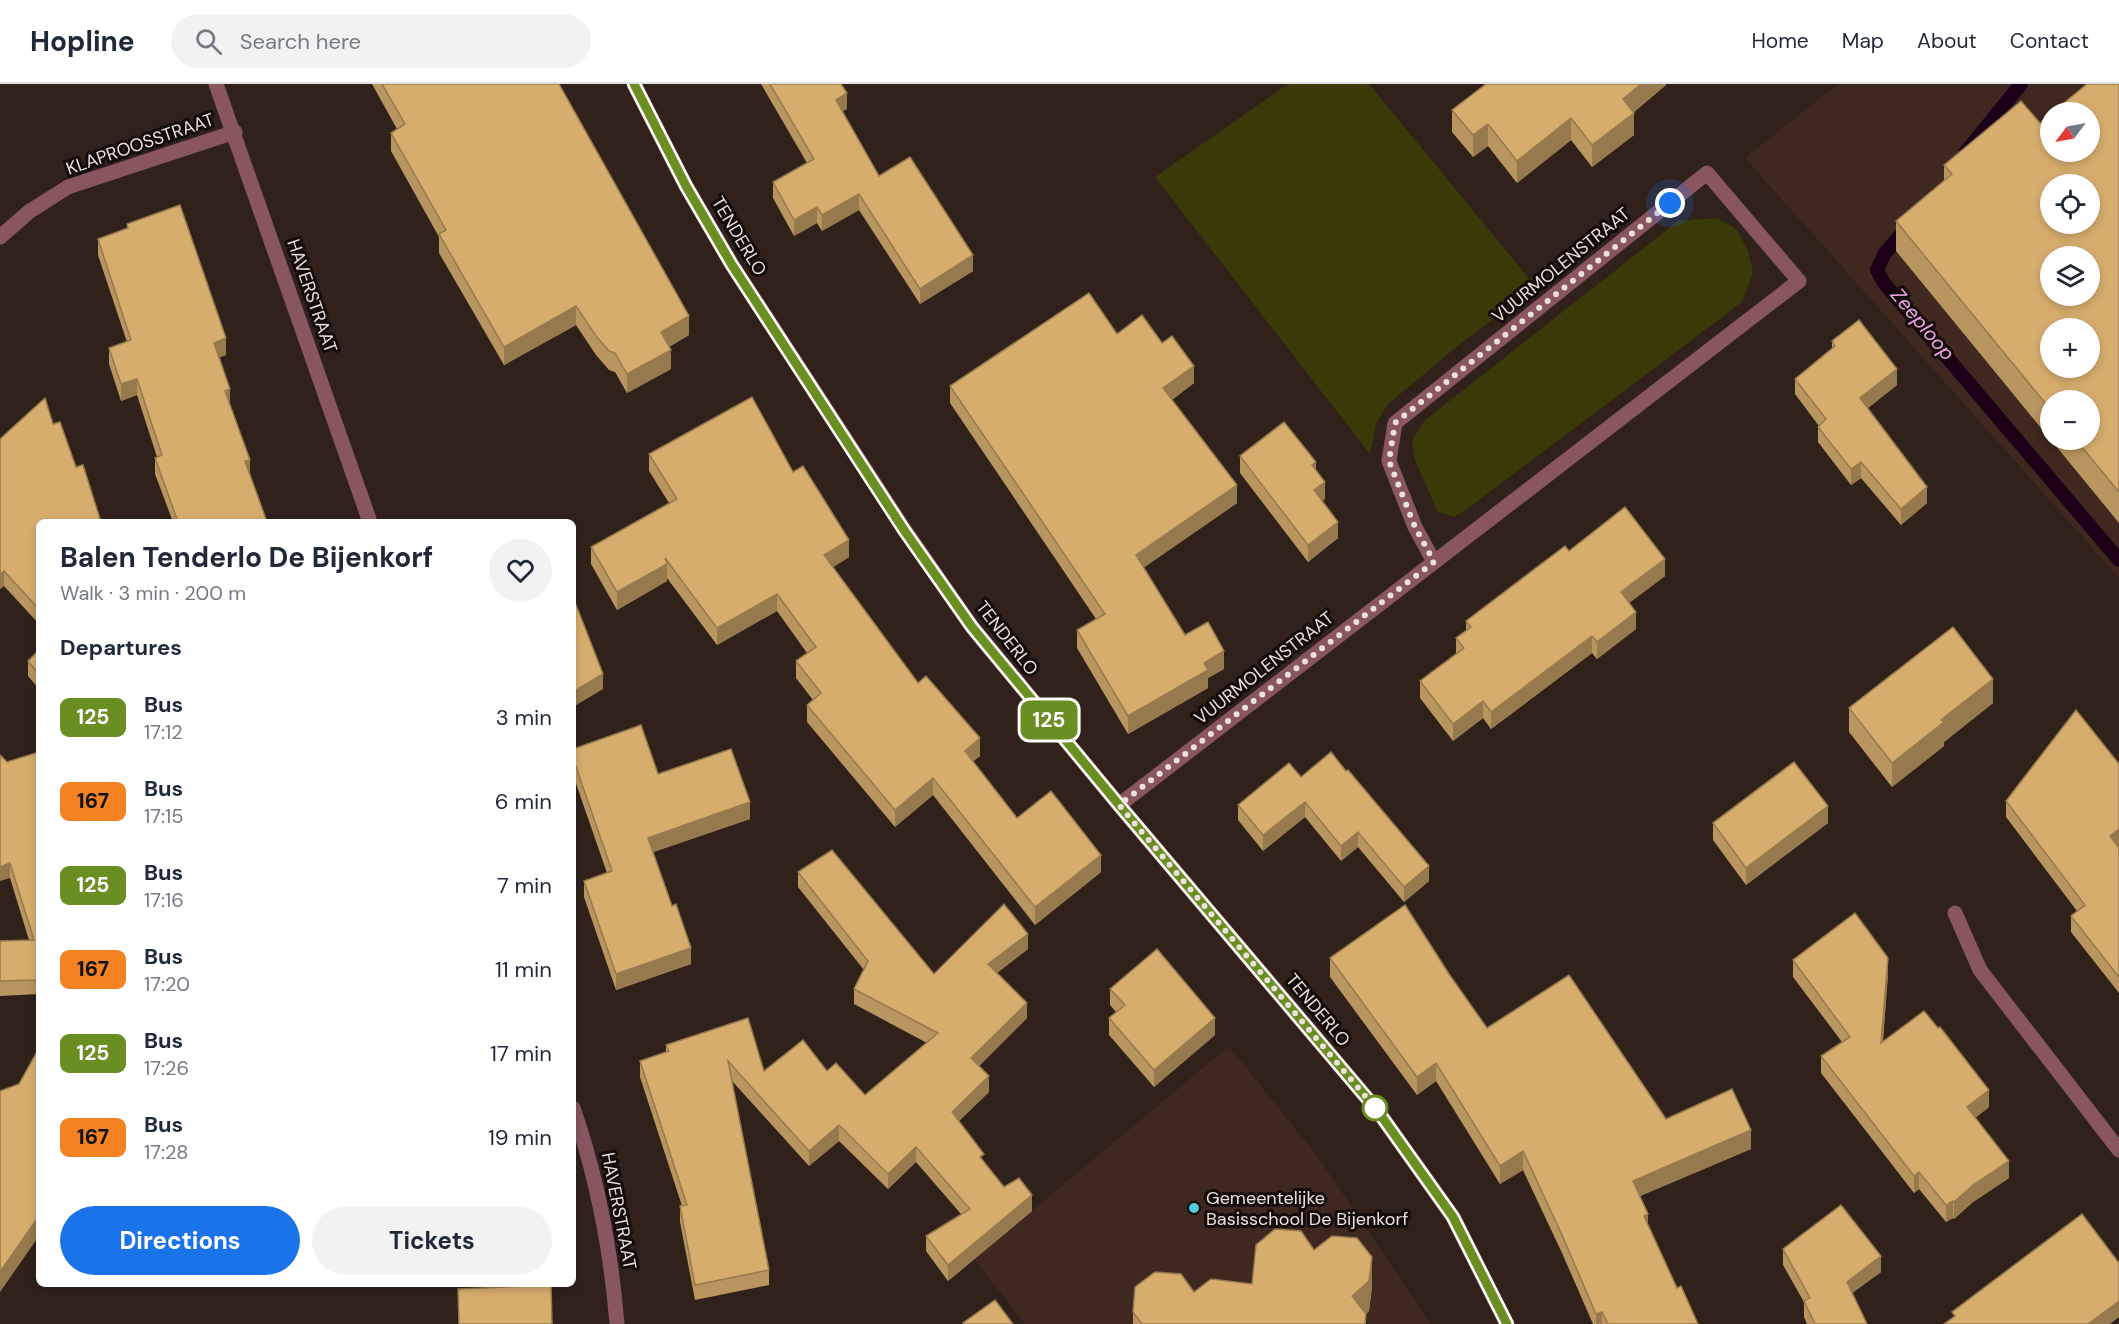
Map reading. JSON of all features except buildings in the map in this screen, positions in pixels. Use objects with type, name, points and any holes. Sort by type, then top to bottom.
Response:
[{"type":"street","name":"HAVERSTRAAT","points":[[216,84],[235,132],[369,519]]},
{"type":"street","name":"TENDERLO","points":[[634,84],[686,186],[732,265],[904,530],[972,627],[1377,1110],[1453,1217],[1507,1324]]},
{"type":"street","name":"KLAPROOSSTRAAT","points":[[0,237],[30,211],[68,187],[235,132]]},
{"type":"street","name":"VUURMOLENSTRAAT","points":[[1119,805],[1799,281],[1707,173],[1395,423],[1389,461],[1415,527],[1434,562]]},
{"type":"street","points":[[1955,913],[1980,970],[2119,1150]]},
{"type":"street","name":"HAVERSTRAAT","points":[[576,1117],[588,1152],[613,1274],[617,1324]]},
{"type":"shaded area","points":[[1288,84],[1369,84],[1536,287],[1460,344],[1387,405],[1376,424],[1370,454],[1155,177]]},
{"type":"shaded area","points":[[1838,84],[2119,84],[2119,578],[1745,158]]},
{"type":"shaded area","points":[[1717,218],[1735,228],[1748,250],[1753,273],[1742,302],[1470,507],[1454,517],[1438,512],[1415,460],[1412,441],[1424,421],[1678,221]]},
{"type":"shaded area","name":"Gemeentelijke Basisschool De Bijenkorf","points":[[1229,1046],[1318,1157],[1431,1324],[1025,1324],[974,1259]]},
{"type":"waterway","name":"Zeeploop","points":[[1966,152],[2021,84]]},
{"type":"waterway","name":"Zeeploop","points":[[1908,227],[1885,253],[1877,270],[1884,283],[2119,560]]},
{"type":"bus line","name":"125","points":[[634,84],[686,186],[732,265],[904,530],[972,627],[1377,1110],[1453,1217],[1507,1324]]},
{"type":"place","name":"Gemeentelijke Basisschool De Bijenkorf","points":[[1194,1208]]},
{"type":"route","points":[[1375,1108],[1377,1110],[1119,805],[1434,562],[1415,527],[1389,461],[1395,423],[1670,203]]}]
